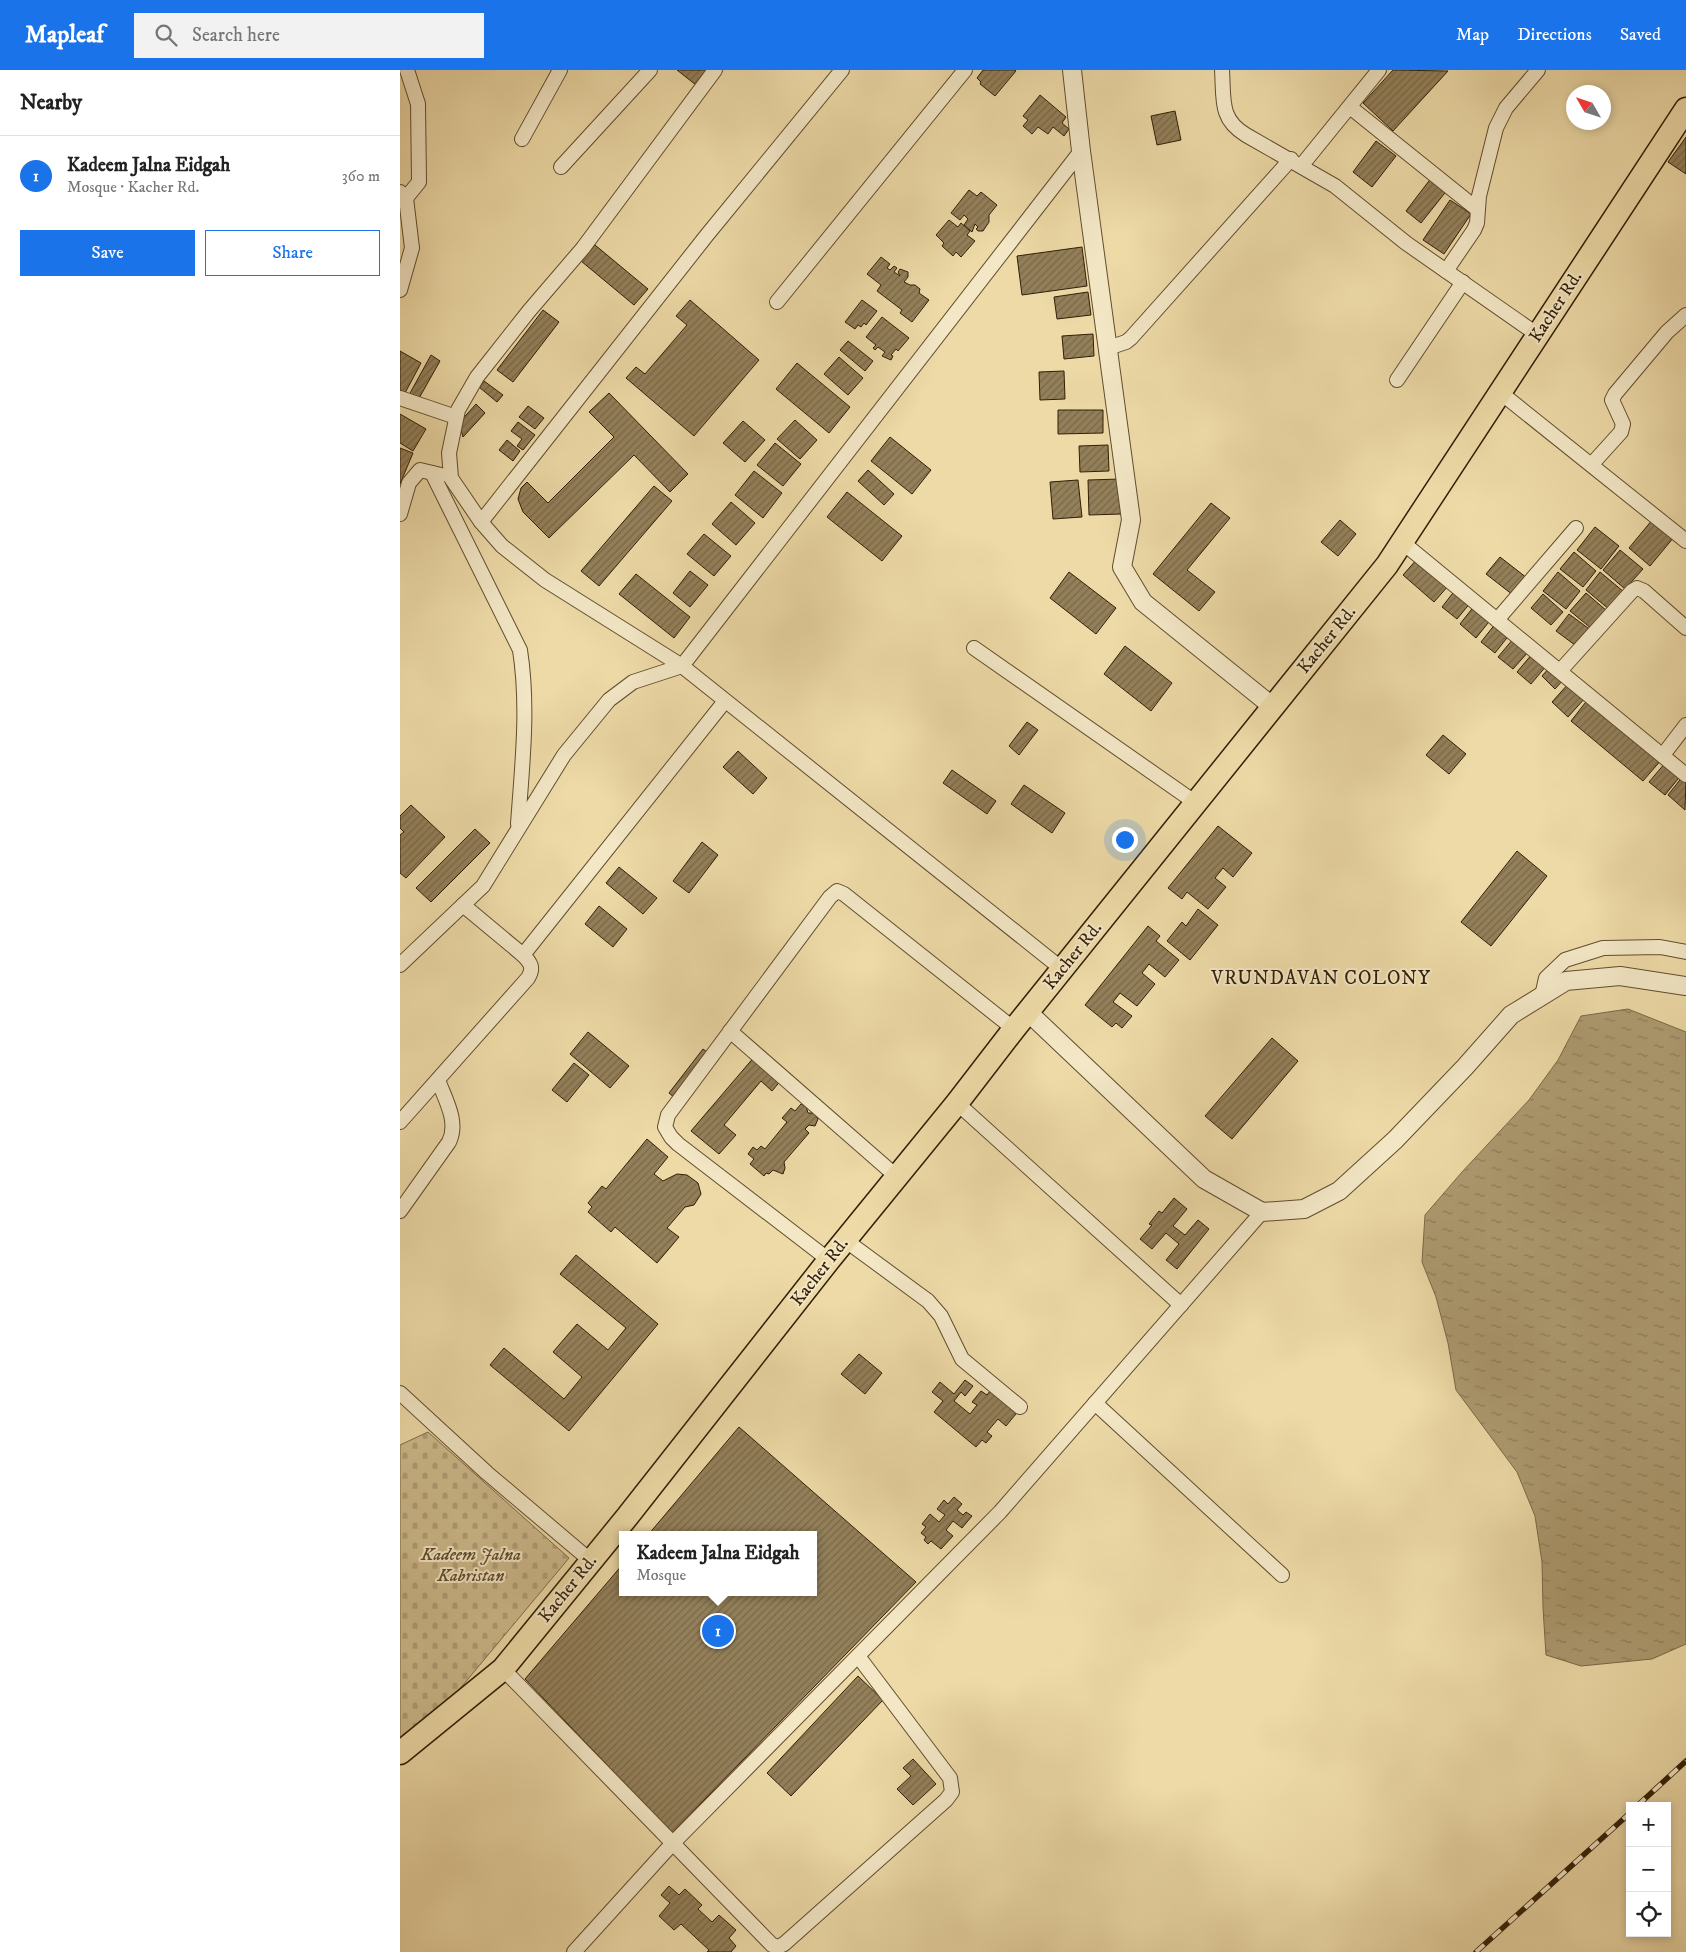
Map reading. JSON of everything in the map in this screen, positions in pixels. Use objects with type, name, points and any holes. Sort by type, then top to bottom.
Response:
[{"type":"main road","name":"Kacher Rd.","points":[[400,1753],[503,1669],[896,1176],[957,1104],[1062,969],[1388,565],[1686,110]]},
{"type":"street","points":[[400,290],[412,248],[403,195],[419,182],[418,104],[407,70]]},
{"type":"street","points":[[522,139],[560,70]]},
{"type":"street","points":[[561,167],[650,70]]},
{"type":"street","points":[[715,70],[583,248],[529,311],[477,377],[456,417],[449,453],[451,478],[481,522],[502,546],[545,580],[682,666],[1062,969]]},
{"type":"street","points":[[481,522],[707,235],[842,70]]},
{"type":"street","points":[[777,302],[965,70]]},
{"type":"street","points":[[1072,70],[1081,151],[1131,520],[1122,567],[1143,602],[1273,707]]},
{"type":"street","points":[[1222,70],[1225,110],[1233,126],[1336,186],[1406,243],[1538,335]]},
{"type":"street","points":[[1108,348],[1126,342],[1131,338],[1350,107],[1379,70]]},
{"type":"street","points":[[1446,271],[1472,235],[1477,223],[1478,196],[1492,138],[1500,118],[1538,70]]},
{"type":"street","points":[[1350,107],[1478,208]]},
{"type":"street","points":[[400,965],[483,886],[564,755],[609,700],[633,682],[682,666],[1081,151]]},
{"type":"street","points":[[1397,380],[1463,282]]},
{"type":"street","points":[[1592,464],[1621,432],[1623,424],[1612,400],[1615,394],[1667,332],[1686,315]]},
{"type":"street","points":[[1502,393],[1686,541]]},
{"type":"street","points":[[400,398],[456,417]]},
{"type":"street","points":[[400,514],[409,482],[420,470],[451,478]]},
{"type":"street","points":[[432,473],[520,650],[524,679],[524,738],[518,827]]},
{"type":"street","points":[[1498,620],[1576,528]]},
{"type":"street","points":[[1402,542],[1686,775]]},
{"type":"street","points":[[1560,671],[1632,591],[1638,588],[1644,591],[1686,628]]},
{"type":"street","points":[[974,648],[1196,803]]},
{"type":"street","points":[[523,955],[725,701]]},
{"type":"street","points":[[1663,755],[1686,725]]},
{"type":"street","points":[[829,1260],[678,1144],[665,1127],[668,1115],[830,897],[837,892],[844,894],[1021,1021],[1204,1178],[1262,1212],[1304,1209],[1339,1192],[1395,1140],[1465,1067],[1510,1015],[1566,981],[1620,976],[1686,986]]},
{"type":"street","points":[[400,1122],[528,978],[532,968],[529,961],[523,955],[463,905]]},
{"type":"street","points":[[1542,996],[1546,978],[1564,960],[1602,948],[1660,947],[1686,952]]},
{"type":"street","points":[[730,1031],[896,1176]]},
{"type":"street","points":[[400,1211],[453,1134],[451,1117],[438,1080]]},
{"type":"street","points":[[957,1104],[1181,1305]]},
{"type":"street","points":[[574,1952],[672,1844],[1000,1512],[1262,1212]]},
{"type":"street","points":[[845,1240],[935,1307],[962,1359],[1020,1407]]},
{"type":"street","points":[[400,1394],[488,1473],[591,1561]]},
{"type":"street","points":[[1095,1403],[1282,1575]]},
{"type":"street","points":[[503,1669],[672,1844],[772,1945],[778,1947],[946,1800],[952,1792],[950,1778],[858,1656]]},
{"type":"green space","name":"Kadeem Jalna Kabristan","points":[[428,1432],[569,1558],[453,1697],[400,1743],[400,1445]]},
{"type":"water","points":[[1628,1009],[1686,1032],[1686,1644],[1652,1659],[1581,1666],[1546,1655],[1542,1562],[1535,1516],[1517,1472],[1456,1390],[1448,1343],[1436,1297],[1422,1262],[1425,1215],[1529,1100],[1558,1060],[1581,1016]]},
{"type":"building","points":[[677,70],[708,70],[696,85]]},
{"type":"building","points":[[983,70],[1016,71],[995,96],[980,84],[981,82],[977,78]]},
{"type":"building","points":[[1393,70],[1448,71],[1393,131],[1363,103]]},
{"type":"building","points":[[1040,95],[1066,117],[1062,123],[1069,129],[1064,136],[1053,127],[1048,134],[1038,127],[1032,134],[1023,126],[1028,120],[1023,116]]},
{"type":"building","points":[[1175,111],[1181,140],[1157,145],[1151,116]]},
{"type":"building","points":[[1686,137],[1686,174],[1668,162]]},
{"type":"building","points":[[1376,141],[1396,156],[1372,187],[1353,172]]},
{"type":"building","points":[[1432,177],[1448,189],[1421,223],[1406,211]]},
{"type":"building","points":[[969,190],[977,196],[981,192],[997,205],[989,215],[989,222],[983,231],[978,231],[976,229],[978,227],[975,224],[972,232],[964,225],[968,219],[964,215],[960,220],[951,213]]},
{"type":"building","points":[[1450,200],[1471,214],[1444,254],[1423,240]]},
{"type":"building","points":[[949,220],[958,227],[961,223],[970,231],[967,235],[975,241],[961,257],[956,252],[953,256],[942,246],[944,243],[936,235]]},
{"type":"building","points":[[595,245],[648,289],[634,305],[581,261]]},
{"type":"building","points":[[1082,247],[1087,286],[1022,295],[1017,256]]},
{"type":"building","points":[[881,257],[890,264],[887,268],[890,270],[894,266],[897,268],[894,272],[900,276],[898,272],[900,269],[908,272],[908,277],[904,282],[915,285],[920,289],[919,293],[929,300],[912,322],[900,313],[902,310],[877,291],[881,285],[867,274]]},
{"type":"building","points":[[1088,292],[1091,315],[1057,319],[1054,297]]},
{"type":"building","points":[[690,300],[759,360],[694,436],[626,378],[636,367],[645,374],[687,325],[676,316]]},
{"type":"building","points":[[862,300],[877,311],[866,325],[864,323],[861,327],[858,325],[855,329],[845,322]]},
{"type":"building","points":[[543,310],[559,322],[513,382],[497,370]]},
{"type":"building","points":[[882,317],[909,338],[898,351],[896,349],[891,355],[893,356],[891,360],[882,356],[885,352],[878,347],[875,350],[873,348],[876,345],[866,337]]},
{"type":"building","points":[[1093,334],[1094,356],[1064,359],[1062,336]]},
{"type":"building","points":[[848,341],[873,361],[865,371],[840,350]]},
{"type":"building","points":[[400,351],[421,363],[405,393],[400,390]]},
{"type":"building","points":[[431,355],[440,361],[418,400],[409,395]]},
{"type":"building","points":[[839,357],[863,378],[848,395],[824,374]]},
{"type":"building","points":[[797,363],[850,407],[829,433],[776,389]]},
{"type":"building","points":[[1064,371],[1065,399],[1040,400],[1039,372]]},
{"type":"building","points":[[484,381],[503,395],[497,402],[479,387]]},
{"type":"building","points":[[609,393],[688,474],[670,492],[634,455],[549,538],[523,512],[518,499],[521,488],[527,482],[548,503],[614,437],[589,412]]},
{"type":"building","points":[[476,404],[485,413],[463,437],[459,423]]},
{"type":"building","points":[[528,406],[544,418],[535,429],[519,417]]},
{"type":"building","points":[[1058,410],[1103,410],[1103,433],[1058,434]]},
{"type":"building","points":[[400,414],[426,429],[413,451],[400,443]]},
{"type":"building","points":[[795,420],[817,440],[800,459],[777,439]]},
{"type":"building","points":[[743,421],[765,440],[745,462],[723,443]]},
{"type":"building","points":[[518,422],[535,435],[523,450],[517,446],[522,439],[511,431]]},
{"type":"building","points":[[890,437],[931,470],[912,494],[871,461]]},
{"type":"building","points":[[507,440],[520,451],[513,461],[499,450]]},
{"type":"building","points":[[775,443],[801,464],[783,486],[757,465]]},
{"type":"building","points":[[1108,445],[1109,471],[1080,472],[1079,446]]},
{"type":"building","points":[[400,448],[413,453],[400,484]]},
{"type":"building","points":[[868,470],[894,494],[884,505],[858,481]]},
{"type":"building","points":[[754,471],[782,493],[763,518],[735,495]]},
{"type":"building","points":[[1120,479],[1121,514],[1089,515],[1088,480]]},
{"type":"building","points":[[1078,480],[1082,517],[1053,519],[1050,482]]},
{"type":"building","points":[[654,486],[672,501],[599,586],[581,571]]},
{"type":"building","points":[[847,492],[902,536],[882,561],[827,517]]},
{"type":"building","points":[[731,502],[755,523],[736,545],[712,524]]},
{"type":"building","points":[[1211,503],[1230,518],[1187,570],[1215,592],[1199,611],[1153,574]]},
{"type":"building","points":[[1653,519],[1674,537],[1650,566],[1629,548]]},
{"type":"building","points":[[1340,520],[1356,534],[1338,556],[1321,542]]},
{"type":"building","points":[[1595,527],[1619,546],[1601,569],[1577,550]]},
{"type":"building","points":[[704,534],[731,556],[714,576],[687,554]]},
{"type":"building","points":[[1620,550],[1643,569],[1625,589],[1603,570]]},
{"type":"building","points":[[1574,552],[1596,571],[1583,587],[1560,569]]},
{"type":"building","points":[[1500,557],[1527,578],[1513,595],[1486,574]]},
{"type":"building","points":[[1418,558],[1449,585],[1434,602],[1403,575]]},
{"type":"building","points":[[690,571],[708,585],[690,607],[673,593]]},
{"type":"building","points":[[1069,572],[1116,608],[1096,634],[1050,598]]},
{"type":"building","points":[[1558,572],[1580,591],[1566,609],[1543,591]]},
{"type":"building","points":[[1600,572],[1624,592],[1610,610],[1586,590]]},
{"type":"building","points":[[636,574],[690,617],[674,638],[619,594]]},
{"type":"building","points":[[1456,589],[1471,602],[1457,619],[1442,607]]},
{"type":"building","points":[[1586,593],[1607,611],[1592,629],[1570,611]]},
{"type":"building","points":[[1543,594],[1563,612],[1551,625],[1531,608]]},
{"type":"building","points":[[1475,605],[1492,618],[1476,638],[1460,624]]},
{"type":"building","points":[[1569,614],[1592,631],[1579,648],[1556,631]]},
{"type":"building","points":[[1496,623],[1510,634],[1495,653],[1481,642]]},
{"type":"building","points":[[1514,638],[1529,651],[1513,669],[1498,657]]},
{"type":"building","points":[[1125,646],[1172,683],[1151,711],[1104,674]]},
{"type":"building","points":[[1533,653],[1547,665],[1531,684],[1517,672]]},
{"type":"building","points":[[1550,667],[1564,679],[1555,689],[1542,676]]},
{"type":"building","points":[[1569,683],[1585,698],[1568,717],[1552,702]]},
{"type":"building","points":[[1589,698],[1662,759],[1643,781],[1571,721]]},
{"type":"building","points":[[1027,722],[1038,730],[1019,755],[1009,746]]},
{"type":"building","points":[[1443,735],[1466,754],[1449,774],[1426,755]]},
{"type":"building","points":[[738,751],[767,778],[753,794],[723,767]]},
{"type":"building","points":[[1666,762],[1682,774],[1665,795],[1649,782]]},
{"type":"building","points":[[952,770],[996,801],[987,814],[943,783]]},
{"type":"building","points":[[1683,776],[1686,778],[1685,810],[1668,795]]},
{"type":"building","points":[[1024,785],[1065,813],[1052,833],[1011,804]]},
{"type":"building","points":[[411,805],[445,837],[406,878],[400,873],[400,835],[404,832],[400,828],[400,816]]},
{"type":"building","points":[[1218,826],[1252,853],[1233,877],[1223,868],[1215,878],[1226,887],[1208,909],[1187,892],[1182,899],[1168,888]]},
{"type":"building","points":[[475,829],[490,843],[431,902],[416,888]]},
{"type":"building","points":[[702,842],[718,855],[689,893],[673,881]]},
{"type":"building","points":[[1517,851],[1547,876],[1491,946],[1461,922]]},
{"type":"building","points":[[619,867],[657,898],[643,914],[606,883]]},
{"type":"building","points":[[599,906],[627,929],[613,947],[585,924]]},
{"type":"building","points":[[1198,909],[1218,925],[1190,960],[1167,941],[1182,922],[1186,926]]},
{"type":"building","points":[[1148,926],[1160,936],[1156,941],[1179,960],[1165,977],[1149,964],[1142,973],[1155,984],[1137,1006],[1120,993],[1113,1002],[1132,1016],[1122,1028],[1116,1023],[1112,1027],[1085,1005]]},
{"type":"building","points":[[588,1032],[629,1066],[610,1088],[570,1054]]},
{"type":"building","points":[[1272,1038],[1298,1061],[1232,1139],[1205,1116]]},
{"type":"building","points":[[703,1049],[711,1055],[676,1099],[669,1093]]},
{"type":"building","points":[[755,1056],[782,1079],[772,1091],[761,1081],[724,1125],[736,1135],[719,1154],[691,1131]]},
{"type":"building","points":[[574,1063],[589,1075],[567,1102],[552,1090]]},
{"type":"building","points":[[801,1104],[806,1106],[808,1113],[814,1113],[818,1119],[815,1126],[809,1125],[805,1129],[809,1133],[784,1162],[783,1174],[773,1170],[764,1176],[750,1164],[754,1159],[748,1154],[753,1147],[757,1150],[761,1146],[765,1149],[787,1122],[782,1118],[791,1108],[795,1111]]},
{"type":"building","points":[[647,1139],[668,1157],[654,1174],[663,1181],[677,1174],[687,1175],[698,1183],[701,1194],[694,1205],[685,1207],[667,1228],[679,1237],[657,1263],[615,1227],[611,1232],[588,1212],[592,1207],[588,1203],[602,1186],[606,1189]]},
{"type":"building","points":[[1174,1198],[1187,1209],[1173,1226],[1185,1235],[1198,1220],[1209,1229],[1177,1269],[1166,1260],[1179,1244],[1166,1233],[1152,1249],[1140,1239],[1152,1225],[1149,1224],[1159,1211],[1162,1213]]},
{"type":"building","points":[[576,1255],[658,1324],[569,1431],[490,1365],[504,1348],[564,1399],[582,1377],[553,1352],[577,1324],[608,1350],[626,1328],[560,1274]]},
{"type":"building","points":[[859,1354],[882,1373],[865,1394],[841,1374]]},
{"type":"building","points":[[965,1380],[973,1386],[965,1396],[961,1392],[954,1401],[970,1414],[977,1405],[972,1402],[981,1391],[987,1395],[993,1387],[1020,1409],[1006,1426],[998,1419],[987,1432],[992,1436],[986,1443],[982,1440],[976,1447],[934,1412],[943,1401],[932,1392],[940,1382],[954,1394]]},
{"type":"building","points":[[739,1427],[916,1582],[672,1833],[525,1679],[619,1569],[619,1596],[817,1596],[817,1531],[651,1531]]},
{"type":"building","points":[[954,1497],[962,1504],[957,1510],[963,1515],[966,1512],[972,1516],[962,1528],[953,1521],[946,1530],[953,1536],[941,1549],[931,1541],[928,1544],[924,1540],[926,1537],[921,1533],[926,1527],[922,1524],[930,1514],[939,1522],[945,1515],[937,1509],[944,1500],[948,1504]]},
{"type":"building","points":[[858,1676],[883,1700],[791,1796],[767,1773]]},
{"type":"building","points":[[913,1759],[936,1784],[913,1805],[897,1789],[911,1776],[903,1768]]},
{"type":"building","points":[[669,1886],[679,1895],[685,1889],[702,1905],[698,1909],[712,1922],[719,1915],[736,1930],[729,1938],[736,1946],[731,1952],[707,1952],[709,1950],[681,1924],[674,1930],[659,1916],[670,1903],[661,1895]]},
{"type":"railway","points":[[1641,1802],[1686,1761]]},
{"type":"railway","points":[[1476,1952],[1626,1817]]},
{"type":"place","name":"Kadeem Jalna Eidgah","points":[[718,1631]]},
{"type":"district","name":"VRUNDAVAN COLONY","points":[[1321,978]]}]
